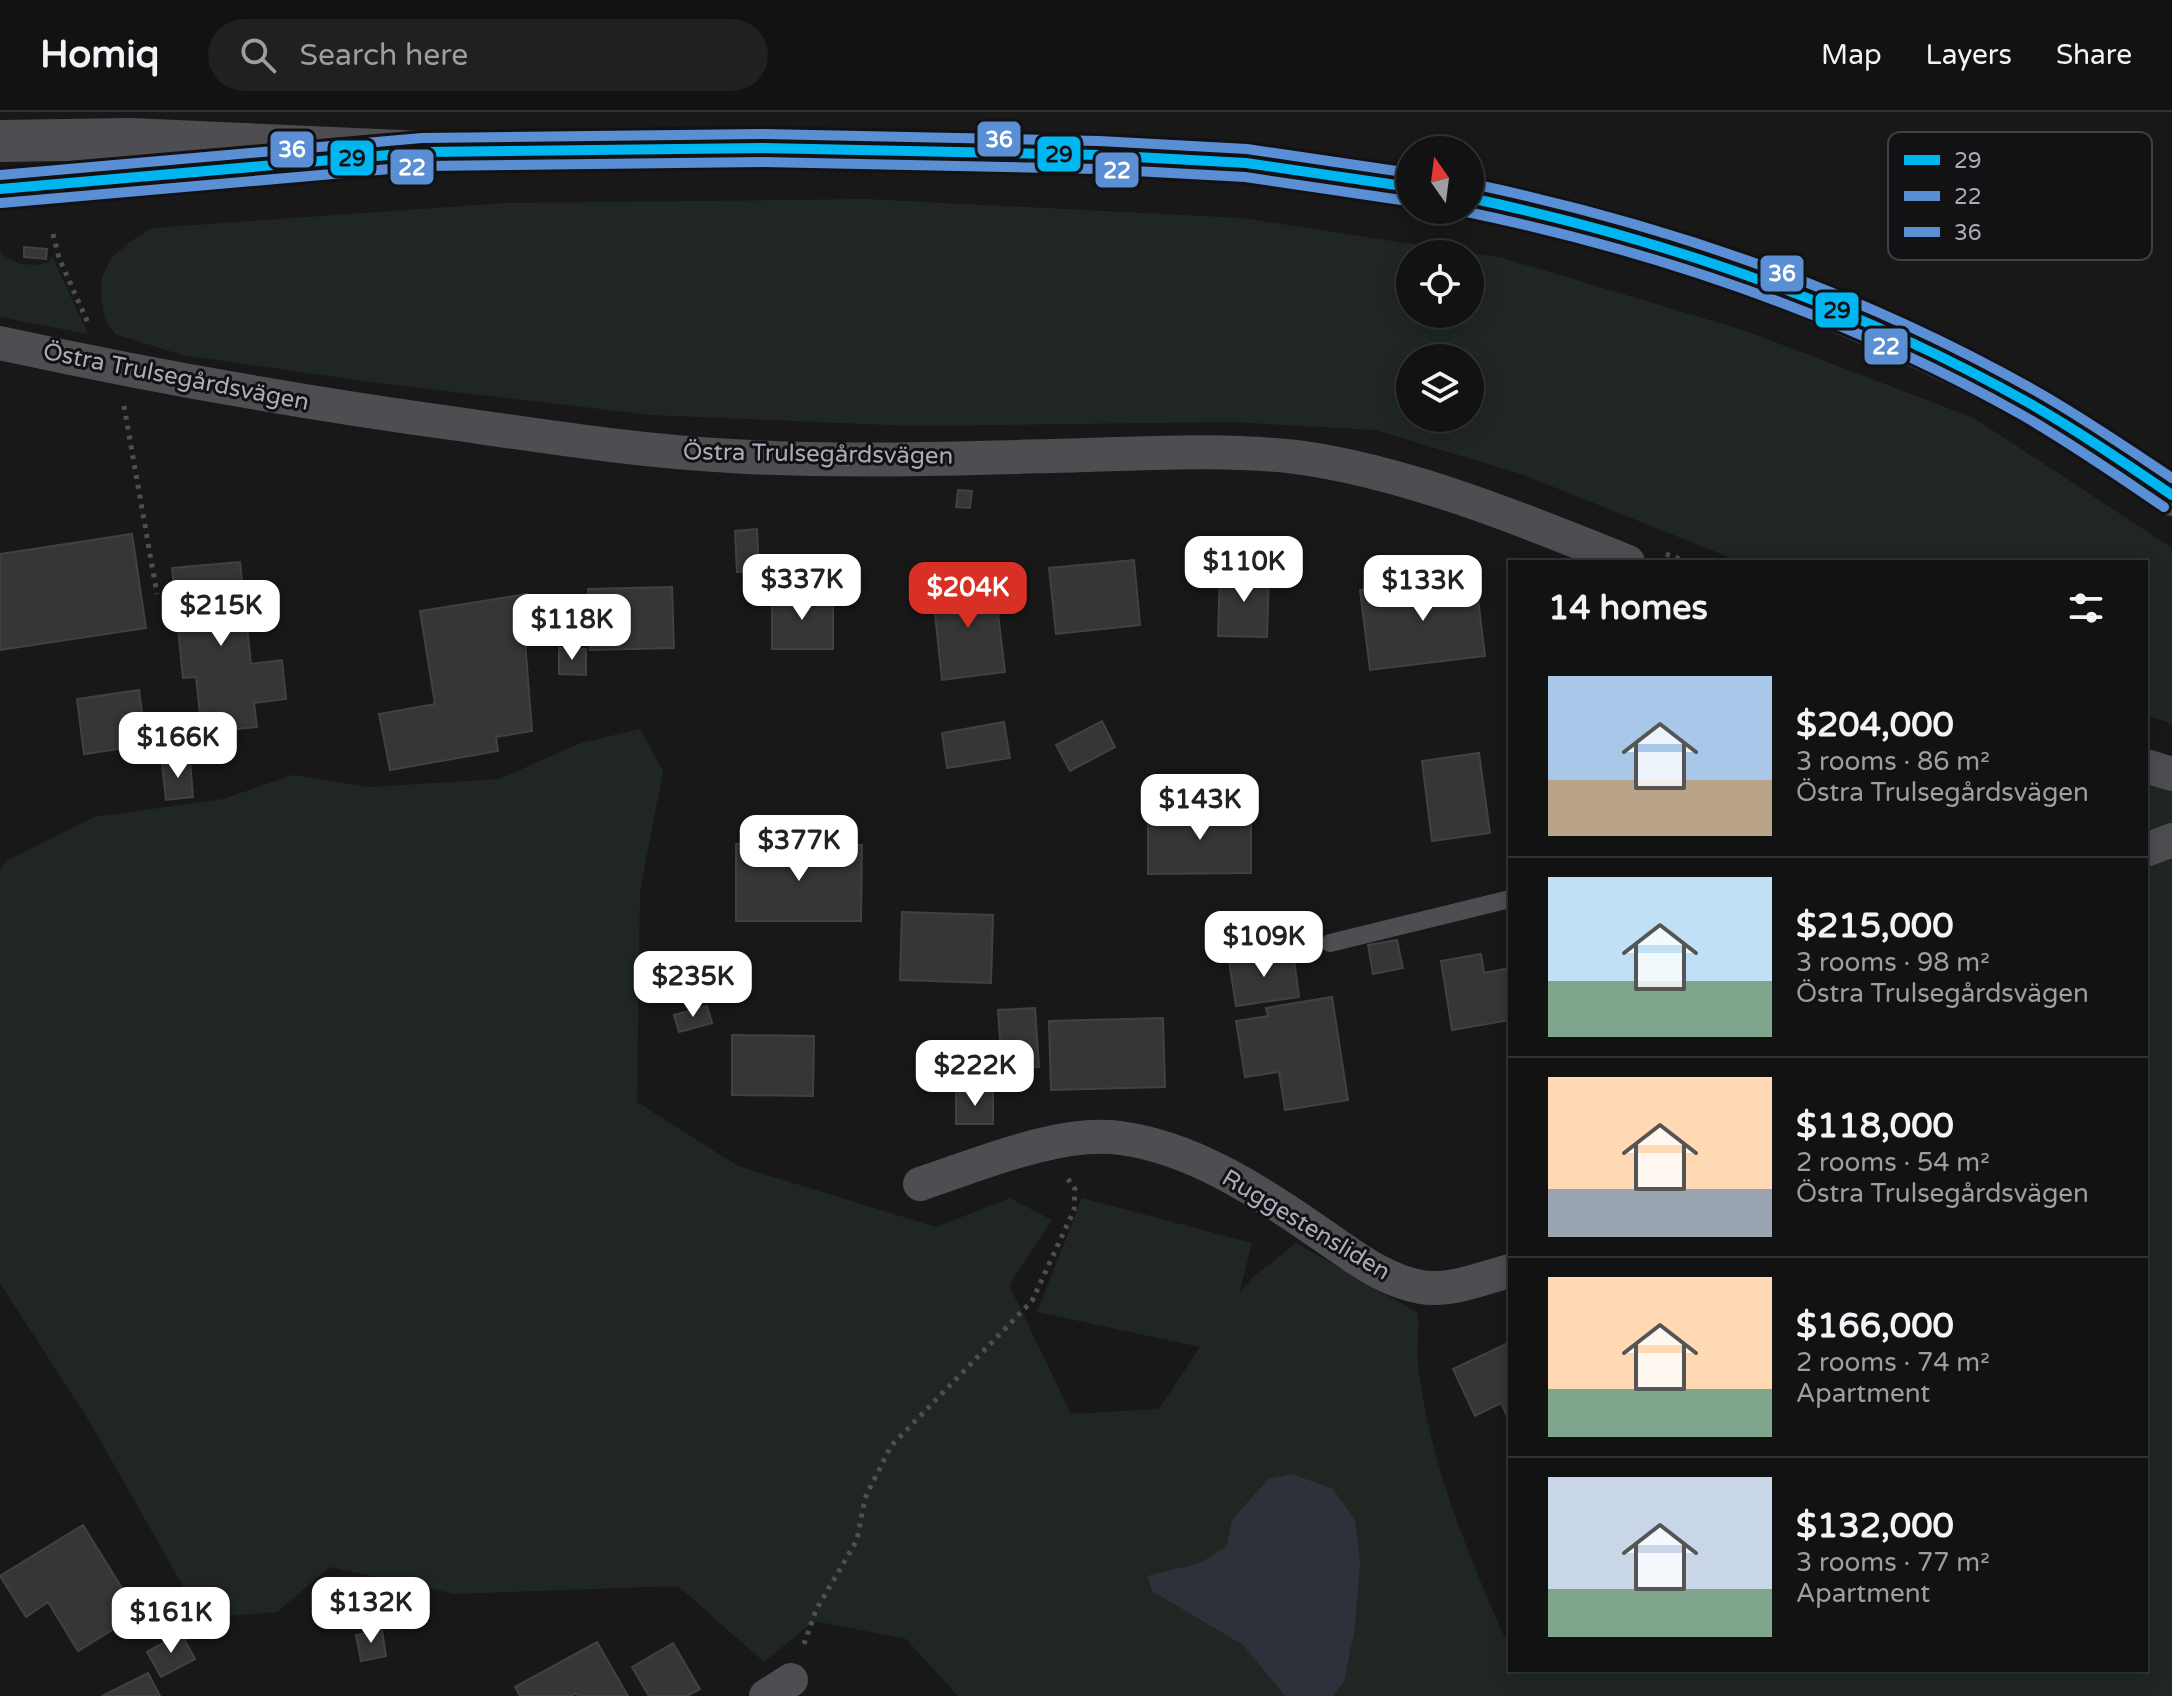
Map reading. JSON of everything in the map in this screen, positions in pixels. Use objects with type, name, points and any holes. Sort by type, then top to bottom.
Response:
[{"type":"street","points":[[0,141],[130,139],[423,152],[763,148],[1099,155],[1246,163],[1396,185]]},
{"type":"street","points":[[0,189],[423,152]]},
{"type":"street","points":[[1484,201],[1552,213],[1670,247],[1801,295],[2009,392],[2172,495]]},
{"type":"street","name":"Östra Trulsegårdsvägen","points":[[0,343],[209,387],[322,405],[586,443],[729,456],[882,460],[1198,452],[1292,457],[1352,466],[1408,483],[1563,535],[1623,560]]},
{"type":"street","points":[[2148,767],[2172,774]]},
{"type":"street","points":[[2148,849],[2172,840]]},
{"type":"street","name":"Ruggestensliden","points":[[920,1184],[1044,1146],[1070,1140],[1116,1137],[1151,1143],[1187,1157],[1265,1195],[1369,1266],[1399,1282],[1424,1288],[1451,1286],[1508,1272]]},
{"type":"lane","points":[[1330,943],[1508,899]]},
{"type":"path","points":[[53,234],[59,258],[92,336],[85,361]]},
{"type":"path","points":[[122,398],[157,594]]},
{"type":"path","points":[[779,1688],[816,1610],[857,1540],[865,1498],[891,1446],[1032,1301],[1074,1210],[1075,1189],[1044,1146]]},
{"type":"shaded area","points":[[866,199],[1243,218],[1396,242],[1396,328],[1484,328],[1484,255],[1503,258],[1746,331],[1974,418],[2172,548],[2172,724],[2148,716],[2148,560],[1736,560],[1521,474],[1375,430],[1229,422],[913,426],[652,415],[377,383],[182,355],[115,334],[105,319],[102,277],[111,258],[152,228],[506,203]]},
{"type":"shaded area","points":[[0,251],[16,262],[29,265],[49,262],[52,256],[88,334],[0,317]]},
{"type":"shaded area","points":[[640,729],[663,771],[640,891],[637,1102],[738,1166],[936,1227],[1010,1198],[1052,1220],[1009,1285],[1071,1414],[1159,1409],[1200,1347],[1037,1312],[1082,1198],[1252,1243],[1239,1294],[1252,1278],[1296,1243],[1418,1313],[1419,1372],[1434,1446],[1465,1543],[1504,1636],[1508,1639],[1508,1672],[2148,1672],[2148,780],[2172,786],[2172,1696],[958,1696],[906,1639],[814,1621],[764,1662],[678,1586],[455,1594],[330,1567],[277,1612],[201,1618],[91,1424],[0,1283],[0,869],[8,860],[94,817],[223,799],[293,775],[369,787],[499,779],[581,743]]},
{"type":"shaded area","points":[[1292,1474],[1333,1489],[1355,1520],[1360,1562],[1355,1627],[1344,1682],[1333,1696],[1285,1696],[1243,1645],[1152,1591],[1147,1576],[1200,1563],[1227,1546],[1232,1520],[1252,1497],[1269,1479]]},
{"type":"building","points":[[24,247],[47,249],[46,259],[24,257]]},
{"type":"building","points":[[958,490],[972,491],[970,508],[956,507]]},
{"type":"building","points":[[757,529],[759,571],[737,572],[735,531]]},
{"type":"building","points":[[132,534],[146,628],[0,650],[0,554]]},
{"type":"building","points":[[1134,560],[1140,625],[1056,634],[1049,568]]},
{"type":"building","points":[[240,562],[251,664],[282,660],[286,699],[254,703],[257,727],[202,733],[196,677],[183,678],[172,568]]},
{"type":"building","points":[[1220,572],[1269,573],[1267,637],[1218,636]]},
{"type":"building","points":[[1475,575],[1485,656],[1370,670],[1360,590]]},
{"type":"building","points":[[994,580],[1005,672],[942,680],[932,586]]},
{"type":"building","points":[[672,587],[674,648],[590,650],[588,589]]},
{"type":"building","points":[[527,594],[524,628],[532,731],[496,737],[498,751],[390,770],[379,714],[435,704],[420,611]]},
{"type":"building","points":[[772,595],[833,595],[833,649],[772,649]]},
{"type":"building","points":[[559,648],[586,649],[586,675],[559,674]]},
{"type":"building","points":[[139,690],[146,745],[84,754],[77,699]]},
{"type":"building","points":[[1102,721],[1115,747],[1070,771],[1056,745]]},
{"type":"building","points":[[1004,722],[1010,758],[947,768],[942,733]]},
{"type":"building","points":[[1479,753],[1490,833],[1432,841],[1422,761]]},
{"type":"building","points":[[190,761],[193,797],[166,800],[162,764]]},
{"type":"building","points":[[1251,811],[1251,873],[1148,874],[1148,812]]},
{"type":"building","points":[[736,844],[862,845],[861,921],[736,921]]},
{"type":"building","points":[[902,912],[993,915],[991,983],[900,980]]},
{"type":"building","points":[[1294,912],[1298,941],[1244,947],[1240,918]]},
{"type":"building","points":[[1397,940],[1403,968],[1373,974],[1368,945]]},
{"type":"building","points":[[1293,952],[1299,997],[1236,1006],[1229,961]]},
{"type":"building","points":[[1481,954],[1484,973],[1508,968],[1508,1020],[1452,1030],[1441,961]]},
{"type":"building","points":[[1332,997],[1348,1100],[1285,1110],[1279,1072],[1245,1077],[1236,1021],[1268,1016],[1266,1008]]},
{"type":"building","points":[[707,1006],[712,1023],[679,1032],[674,1015]]},
{"type":"building","points":[[1035,1008],[1039,1067],[1002,1069],[998,1010]]},
{"type":"building","points":[[1163,1018],[1165,1087],[1051,1090],[1049,1021]]},
{"type":"building","points":[[732,1035],[814,1036],[813,1096],[732,1095]]},
{"type":"building","points":[[993,1092],[993,1124],[956,1124],[956,1093]]},
{"type":"building","points":[[1508,1343],[1508,1418],[1501,1403],[1475,1416],[1453,1369]]},
{"type":"building","points":[[83,1525],[138,1614],[78,1651],[48,1602],[26,1617],[0,1576]]},
{"type":"building","points":[[382,1630],[386,1656],[361,1661],[356,1635]]},
{"type":"building","points":[[181,1633],[195,1659],[161,1677],[147,1652]]},
{"type":"building","points":[[597,1642],[628,1696],[578,1696],[576,1693],[571,1696],[520,1696],[515,1687]]},
{"type":"building","points":[[673,1643],[700,1689],[687,1696],[649,1696],[632,1667]]},
{"type":"building","points":[[148,1673],[160,1696],[102,1696]]},
{"type":"transit line","name":"36","points":[[0,175],[422,138],[763,134],[1099,141],[1247,149],[1396,171]]},
{"type":"transit line","name":"29","points":[[0,189],[423,152],[763,148],[1099,155],[1246,163],[1396,185]]},
{"type":"transit line","name":"22","points":[[1,203],[424,166],[763,162],[1098,169],[1245,177],[1396,199]]},
{"type":"transit line","name":"36","points":[[1484,187],[1690,241],[1900,322],[2034,390],[2172,478]]},
{"type":"transit line","name":"29","points":[[1484,201],[1686,255],[1757,279],[1896,335],[2029,403],[2172,495]]},
{"type":"transit line","name":"22","points":[[1484,216],[1682,268],[1752,292],[1890,348],[2022,415],[2164,507]]}]
